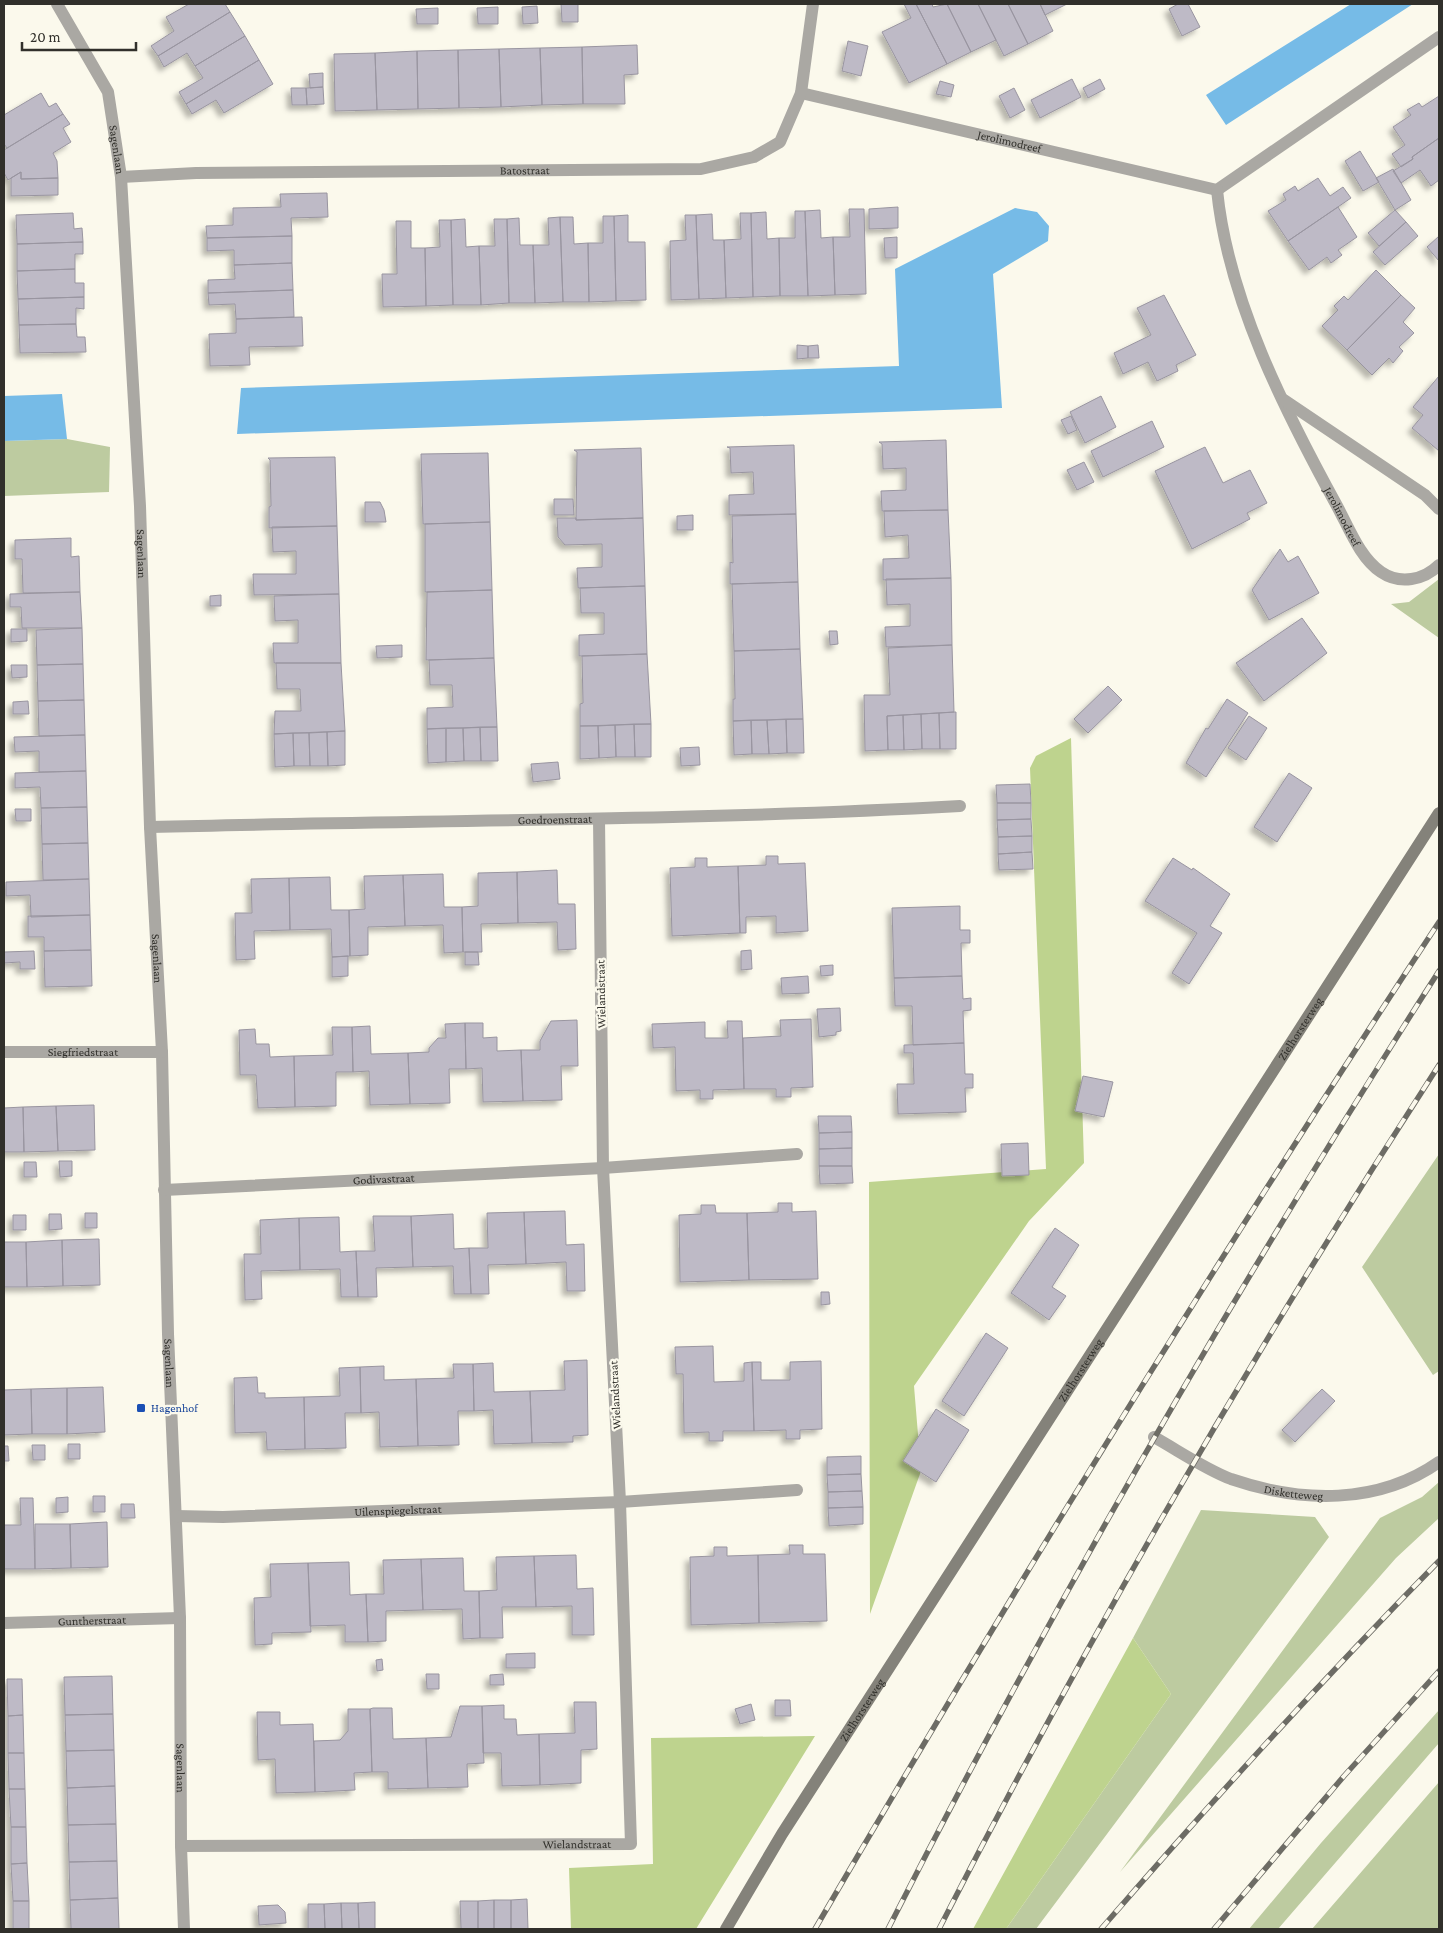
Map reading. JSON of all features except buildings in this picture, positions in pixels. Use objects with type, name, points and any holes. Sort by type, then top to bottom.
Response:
[{"type":"main road","name":"Zielhorsterweg","points":[[726,1929],[782,1834],[1439,813]]},
{"type":"street","name":"Sagenlaan","points":[[57,4],[108,92],[121,177],[140,506],[150,827],[162,1052],[164,1190],[180,1618],[181,1846],[184,1929]]},
{"type":"street","name":"Batostraat","points":[[121,177],[196,173],[701,169],[754,157],[780,142],[801,93],[813,4]]},
{"type":"street","points":[[1217,190],[1439,37]]},
{"type":"street","name":"Jerolimodreef","points":[[801,93],[1217,190],[1220,224],[1246,310],[1282,398],[1313,462],[1372,564],[1382,573],[1394,578],[1407,579],[1421,578],[1430,574],[1439,565]]},
{"type":"street","points":[[1282,398],[1425,495],[1439,510]]},
{"type":"street","name":"Goedroenstraat","points":[[150,827],[599,819],[830,813],[960,806]]},
{"type":"street","name":"Wielandstraat","points":[[181,1846],[631,1844],[620,1502],[603,1168],[599,819]]},
{"type":"street","name":"Siegfriedstraat","points":[[4,1052],[162,1052]]},
{"type":"street","points":[[603,1168],[797,1154]]},
{"type":"street","name":"Godivastraat","points":[[164,1190],[603,1168]]},
{"type":"street","name":"Disketteweg","points":[[1154,1437],[1230,1478],[1263,1488],[1302,1494],[1335,1496],[1369,1493],[1406,1483],[1439,1462]]},
{"type":"street","points":[[620,1502],[797,1490]]},
{"type":"street","name":"Uilenspiegelstraat","points":[[176,1516],[222,1517],[620,1502]]},
{"type":"street","name":"Guntherstraat","points":[[4,1624],[180,1618]]},
{"type":"green space","points":[[67,439],[110,447],[109,492],[4,496],[4,441]]},
{"type":"green space","points":[[1439,579],[1439,638],[1391,604],[1409,602]]},
{"type":"green space","points":[[1071,738],[1084,1163],[1029,1221],[914,1386],[921,1471],[870,1614],[869,1182],[1046,1169],[1030,768],[1036,756]]},
{"type":"green space","points":[[1439,1154],[1439,1371],[1433,1375],[1362,1267]]},
{"type":"green space","points":[[1439,1482],[1439,1518],[1396,1558],[1120,1872],[1380,1518],[1422,1497]]},
{"type":"green space","points":[[1201,1510],[1315,1517],[1329,1537],[1036,1929],[1006,1929],[1171,1694],[1133,1638]]},
{"type":"green space","points":[[1133,1638],[1171,1694],[1006,1929],[973,1929]]},
{"type":"green space","points":[[1439,1710],[1439,1743],[1278,1929],[1249,1929],[1321,1843]]},
{"type":"green space","points":[[815,1736],[696,1929],[571,1929],[569,1868],[653,1864],[651,1738]]},
{"type":"green space","points":[[1439,1782],[1439,1929],[1312,1929]]},
{"type":"water","points":[[1351,4],[1413,4],[1226,125],[1206,95]]},
{"type":"water","points":[[1015,208],[1037,212],[1049,226],[1048,241],[993,274],[1002,408],[237,434],[241,388],[899,366],[895,269]]},
{"type":"water","points":[[62,394],[67,439],[4,441],[4,396]]},
{"type":"railway","points":[[815,1929],[966,1674],[1120,1421],[1198,1296],[1439,922]]},
{"type":"railway","points":[[888,1929],[951,1806],[1017,1684],[1083,1563],[1152,1443],[1292,1205],[1439,971]]},
{"type":"railway","points":[[939,1929],[1055,1708],[1178,1491],[1306,1276],[1439,1065]]},
{"type":"railway","points":[[1101,1929],[1267,1742],[1439,1561]]},
{"type":"railway","points":[[1214,1929],[1344,1776],[1439,1671]]},
{"type":"place","name":"Hagenhof","points":[[141,1408]]}]
